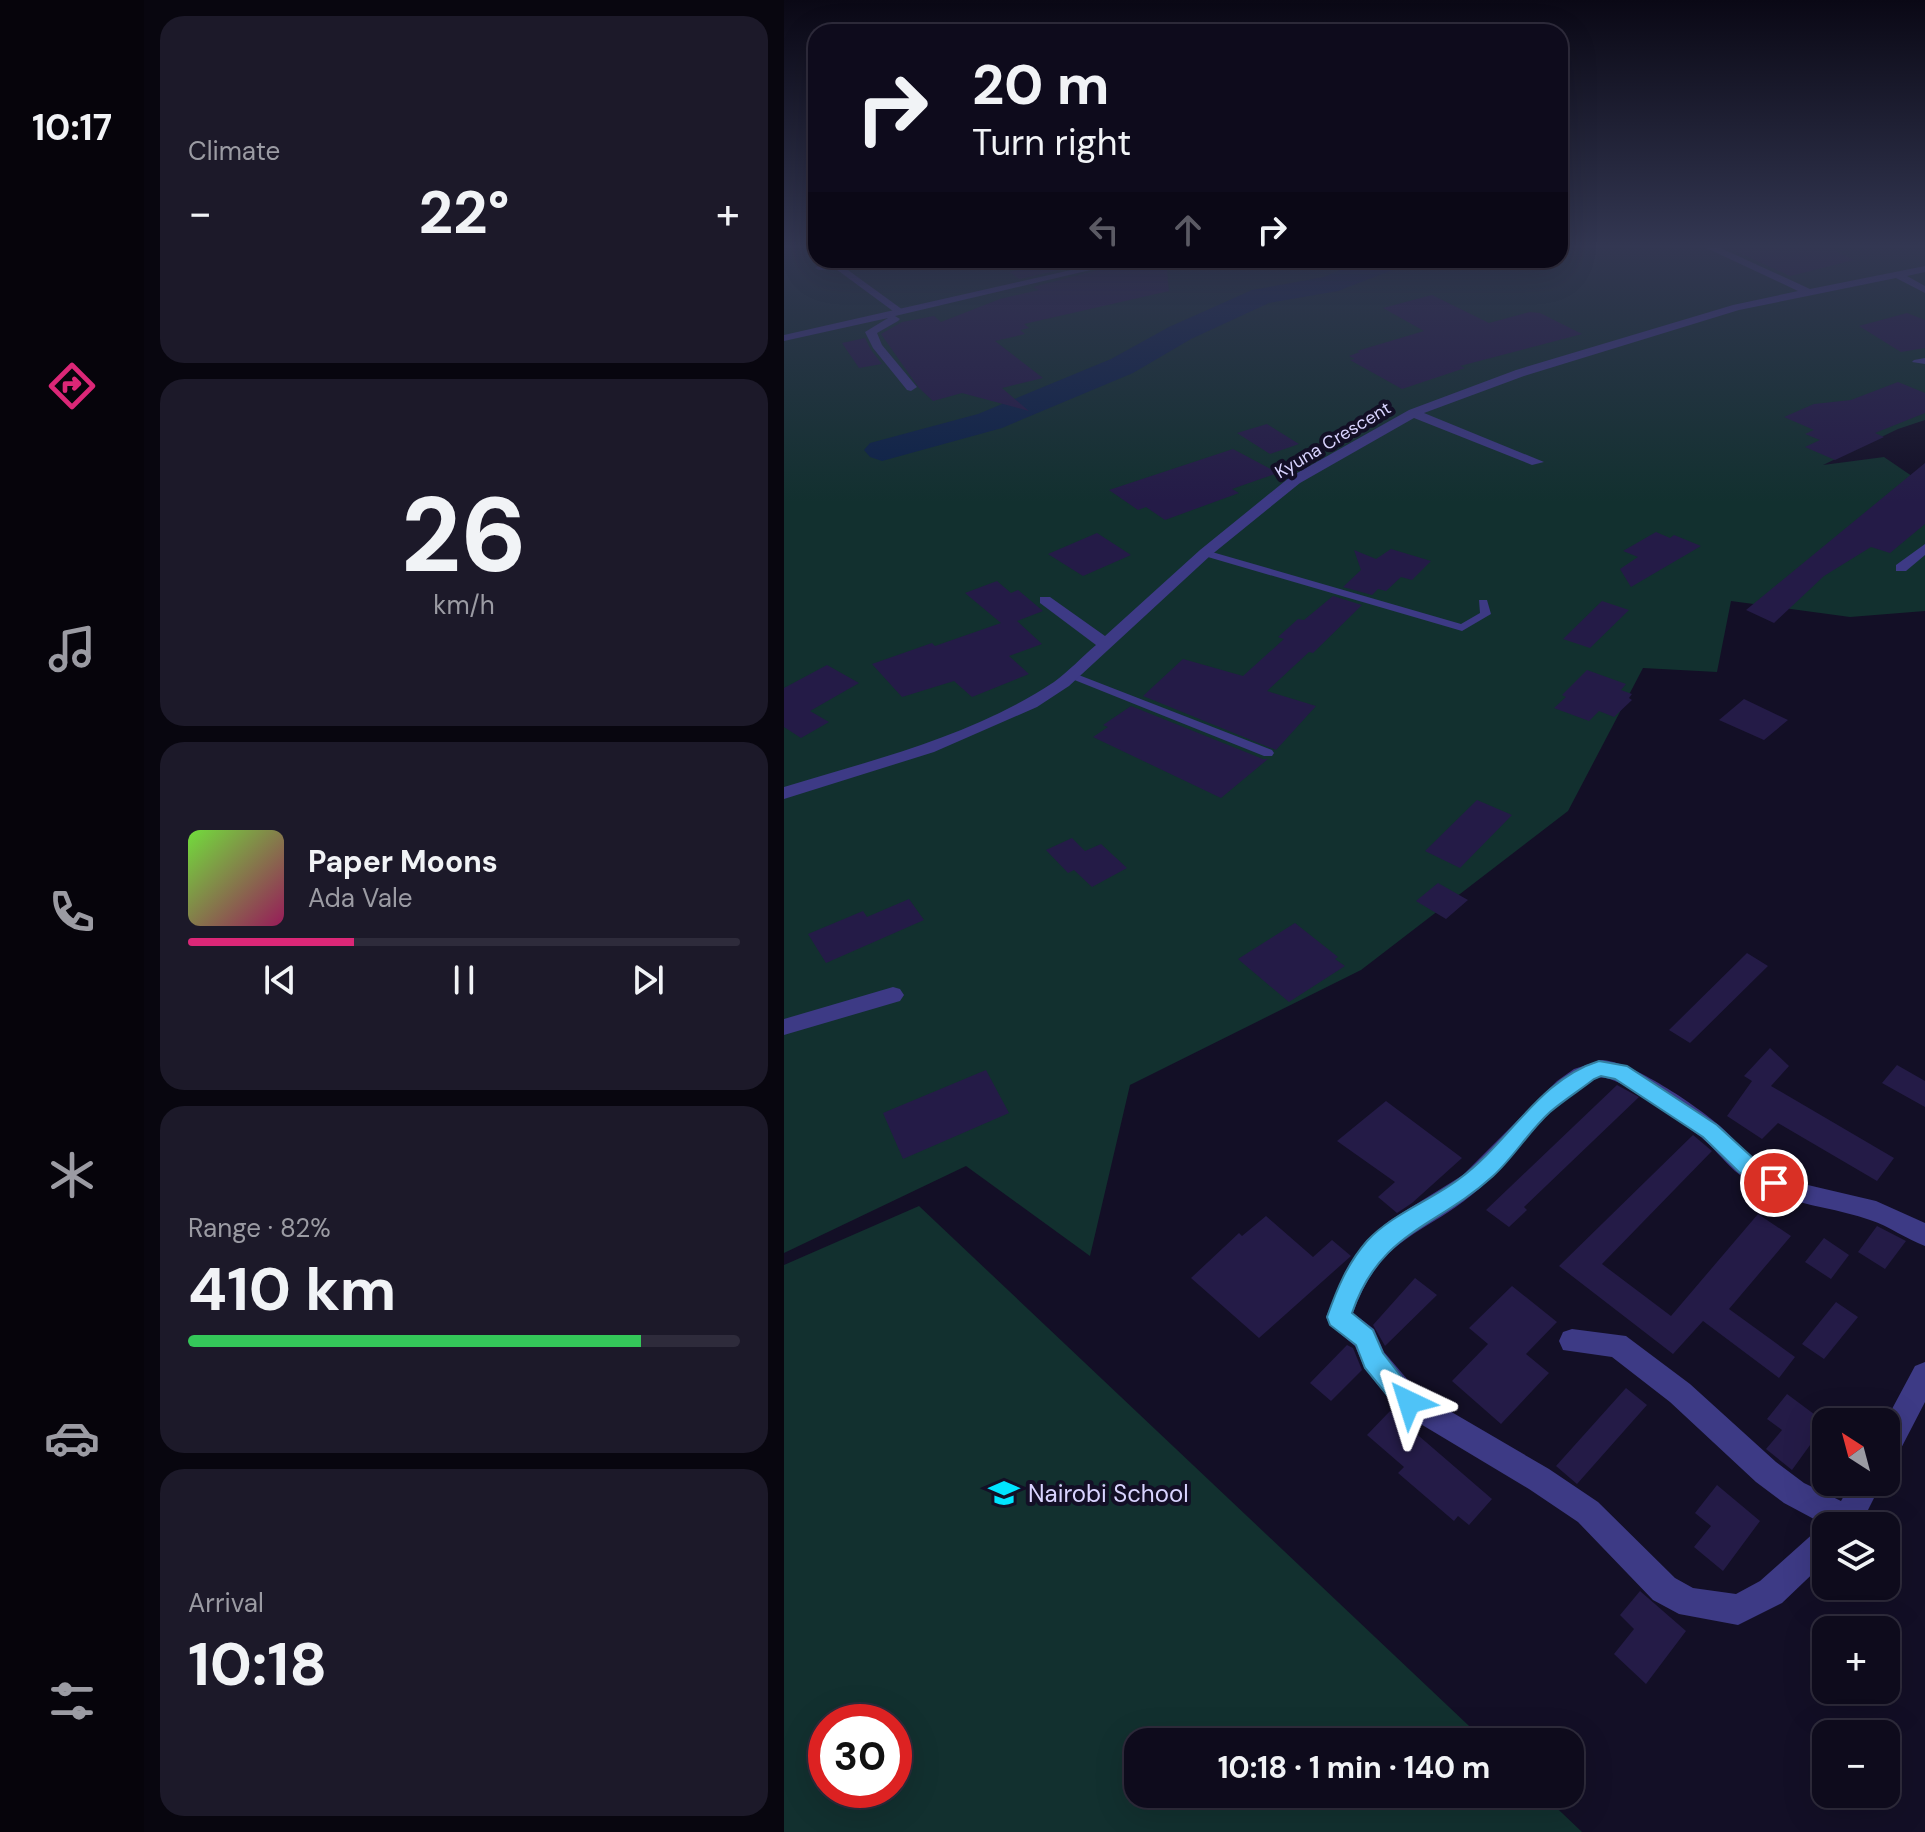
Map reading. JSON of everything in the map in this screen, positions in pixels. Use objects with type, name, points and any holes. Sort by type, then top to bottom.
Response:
[{"type":"street","points":[[793,330],[797,334]]},
{"type":"street","points":[[784,338],[813,330]]},
{"type":"street","points":[[873,330],[871,332],[877,346],[911,387]]},
{"type":"street","name":"Kyuna Crescent","points":[[784,793],[941,746],[1037,701],[1071,675],[1205,553],[1295,480],[1413,413],[1520,373],[1658,330]]},
{"type":"street","points":[[1413,413],[1537,462]]},
{"type":"street","points":[[1901,568],[1925,548]]},
{"type":"street","points":[[1045,600],[1105,644]]},
{"type":"street","points":[[784,1027],[893,995]]},
{"type":"street","points":[[1812,1554],[1771,1592],[1738,1610],[1690,1603],[1664,1589],[1588,1512],[1539,1479],[1409,1402],[1374,1360],[1365,1338],[1339,1317],[1352,1280],[1376,1247],[1467,1186],[1489,1167],[1542,1107],[1599,1068],[1620,1071],[1631,1078],[1710,1131],[1746,1166],[1774,1183],[1790,1191],[1876,1211],[1925,1235]]},
{"type":"street","points":[[1572,1341],[1617,1345],[1680,1393],[1766,1472],[1826,1512]]},
{"type":"street","points":[[1900,1422],[1925,1375]]},
{"type":"lane","points":[[1205,553],[1462,628],[1486,614],[1483,602]]},
{"type":"lane","points":[[1071,675],[1268,753]]},
{"type":"green space","points":[[784,330],[1925,330],[1925,420],[1898,429],[1823,465],[1884,457],[1925,485],[1925,611],[1850,617],[1731,601],[1717,672],[1643,668],[1568,811],[1361,970],[1130,1085],[1090,1256],[966,1166],[784,1253]]},
{"type":"green space","name":"Nairobi School","points":[[919,1206],[1471,1728],[1124,1728],[1124,1808],[1557,1808],[1582,1832],[784,1832],[784,1265]]},
{"type":"building","points":[[887,330],[1021,330],[1025,334],[995,341],[1043,378],[1002,388],[1029,411],[962,393],[933,401],[919,388],[881,334]]},
{"type":"building","points":[[1575,330],[1582,334],[1460,366],[1465,368],[1402,389],[1350,360],[1355,359],[1349,356],[1360,352],[1357,351],[1424,331]]},
{"type":"building","points":[[1866,330],[1925,330],[1925,348],[1901,352]]},
{"type":"building","points":[[865,338],[882,364],[859,368],[842,343]]},
{"type":"building","points":[[1898,382],[1925,393],[1925,413],[1875,433],[1884,437],[1835,460],[1805,447],[1820,440],[1805,434],[1814,430],[1784,417],[1814,404],[1851,400]]},
{"type":"building","points":[[1267,424],[1299,444],[1270,454],[1237,433]]},
{"type":"building","points":[[1233,449],[1278,473],[1232,489],[1239,493],[1165,520],[1146,507],[1138,510],[1109,490]]},
{"type":"building","points":[[1925,463],[1925,524],[1890,553],[1871,547],[1824,576],[1774,623],[1746,610]]},
{"type":"building","points":[[1656,532],[1670,538],[1674,535],[1701,546],[1631,587],[1620,569],[1638,557],[1623,551]]},
{"type":"building","points":[[1097,533],[1131,555],[1083,576],[1048,554]]},
{"type":"building","points":[[1391,549],[1431,561],[1412,580],[1401,577],[1386,591],[1378,589],[1372,595],[1343,587],[1361,570],[1354,550],[1376,559]]},
{"type":"building","points":[[997,581],[1011,593],[1018,590],[1043,611],[1017,621],[1042,644],[1009,656],[1029,674],[972,697],[954,681],[902,697],[872,664],[1001,623],[965,593]]},
{"type":"building","points":[[1333,596],[1362,605],[1313,653],[1309,652],[1267,691],[1316,706],[1276,750],[1143,696],[1183,659],[1243,676],[1284,639],[1278,637],[1298,619],[1304,620]]},
{"type":"building","points":[[1602,601],[1629,610],[1590,648],[1563,639]]},
{"type":"building","points":[[827,665],[859,683],[810,711],[829,722],[801,738],[784,727],[784,688]]},
{"type":"building","points":[[1587,670],[1626,684],[1621,690],[1632,694],[1629,698],[1632,700],[1614,717],[1599,711],[1589,721],[1554,708],[1566,697],[1562,695]]},
{"type":"building","points":[[1744,699],[1788,720],[1764,740],[1719,720]]},
{"type":"building","points":[[1131,706],[1268,759],[1221,798],[1093,737],[1108,727],[1103,725]]},
{"type":"building","points":[[1477,800],[1512,815],[1460,868],[1425,851]]},
{"type":"building","points":[[1072,838],[1085,851],[1101,844],[1127,868],[1092,887],[1074,870],[1068,873],[1046,850]]},
{"type":"building","points":[[1438,883],[1468,900],[1446,919],[1416,901]]},
{"type":"building","points":[[909,899],[924,920],[826,963],[808,934],[863,911],[867,917]]},
{"type":"building","points":[[1295,923],[1345,966],[1289,1002],[1238,959]]},
{"type":"building","points":[[1747,953],[1768,966],[1690,1043],[1669,1030]]},
{"type":"building","points":[[1770,1048],[1789,1066],[1771,1086],[1894,1158],[1877,1181],[1778,1123],[1762,1139],[1727,1116],[1752,1081],[1744,1076]]},
{"type":"building","points":[[1897,1065],[1925,1081],[1925,1107],[1882,1083]]},
{"type":"building","points":[[986,1070],[1009,1113],[903,1159],[883,1113]]},
{"type":"building","points":[[1617,1085],[1639,1097],[1524,1207],[1527,1210],[1509,1227],[1486,1210]]},
{"type":"building","points":[[1386,1101],[1462,1158],[1397,1213],[1378,1197],[1395,1182],[1337,1141]]},
{"type":"building","points":[[1693,1135],[1712,1151],[1602,1264],[1671,1316],[1758,1214],[1791,1236],[1729,1309],[1795,1357],[1779,1378],[1703,1321],[1673,1354],[1559,1266]]},
{"type":"building","points":[[1266,1216],[1313,1257],[1332,1240],[1351,1256],[1259,1338],[1191,1278],[1239,1233],[1242,1236]]},
{"type":"building","points":[[1877,1226],[1906,1241],[1885,1269],[1858,1252]]},
{"type":"building","points":[[1824,1238],[1849,1255],[1831,1279],[1805,1262]]},
{"type":"building","points":[[1415,1278],[1437,1295],[1385,1346],[1373,1325]]},
{"type":"building","points":[[1512,1286],[1557,1322],[1526,1354],[1549,1373],[1501,1424],[1452,1381],[1488,1344],[1469,1328]]},
{"type":"building","points":[[1836,1302],[1858,1317],[1824,1359],[1802,1344]]},
{"type":"building","points":[[1347,1345],[1353,1348],[1362,1370],[1331,1401],[1310,1383]]},
{"type":"building","points":[[1626,1388],[1647,1405],[1577,1484],[1556,1466]]},
{"type":"building","points":[[1787,1394],[1812,1413],[1812,1442],[1792,1470],[1766,1449],[1782,1430],[1767,1419]]},
{"type":"building","points":[[1390,1411],[1492,1499],[1469,1525],[1458,1516],[1454,1521],[1398,1473],[1404,1467],[1367,1435]]},
{"type":"building","points":[[1717,1485],[1760,1521],[1723,1571],[1694,1547],[1711,1526],[1695,1513]]},
{"type":"building","points":[[1640,1591],[1686,1631],[1646,1684],[1614,1654],[1634,1629],[1620,1615]]},
{"type":"waterway","points":[[882,450],[990,421],[1122,366],[1186,330]]},
{"type":"place","name":"Nairobi School","points":[[1004,1493]]},
{"type":"route","points":[[1409,1402],[1374,1360],[1365,1338],[1339,1317],[1352,1280],[1376,1247],[1429,1208],[1467,1186],[1489,1167],[1542,1107],[1587,1074],[1599,1068],[1620,1071],[1710,1131],[1746,1166],[1774,1183]]}]
